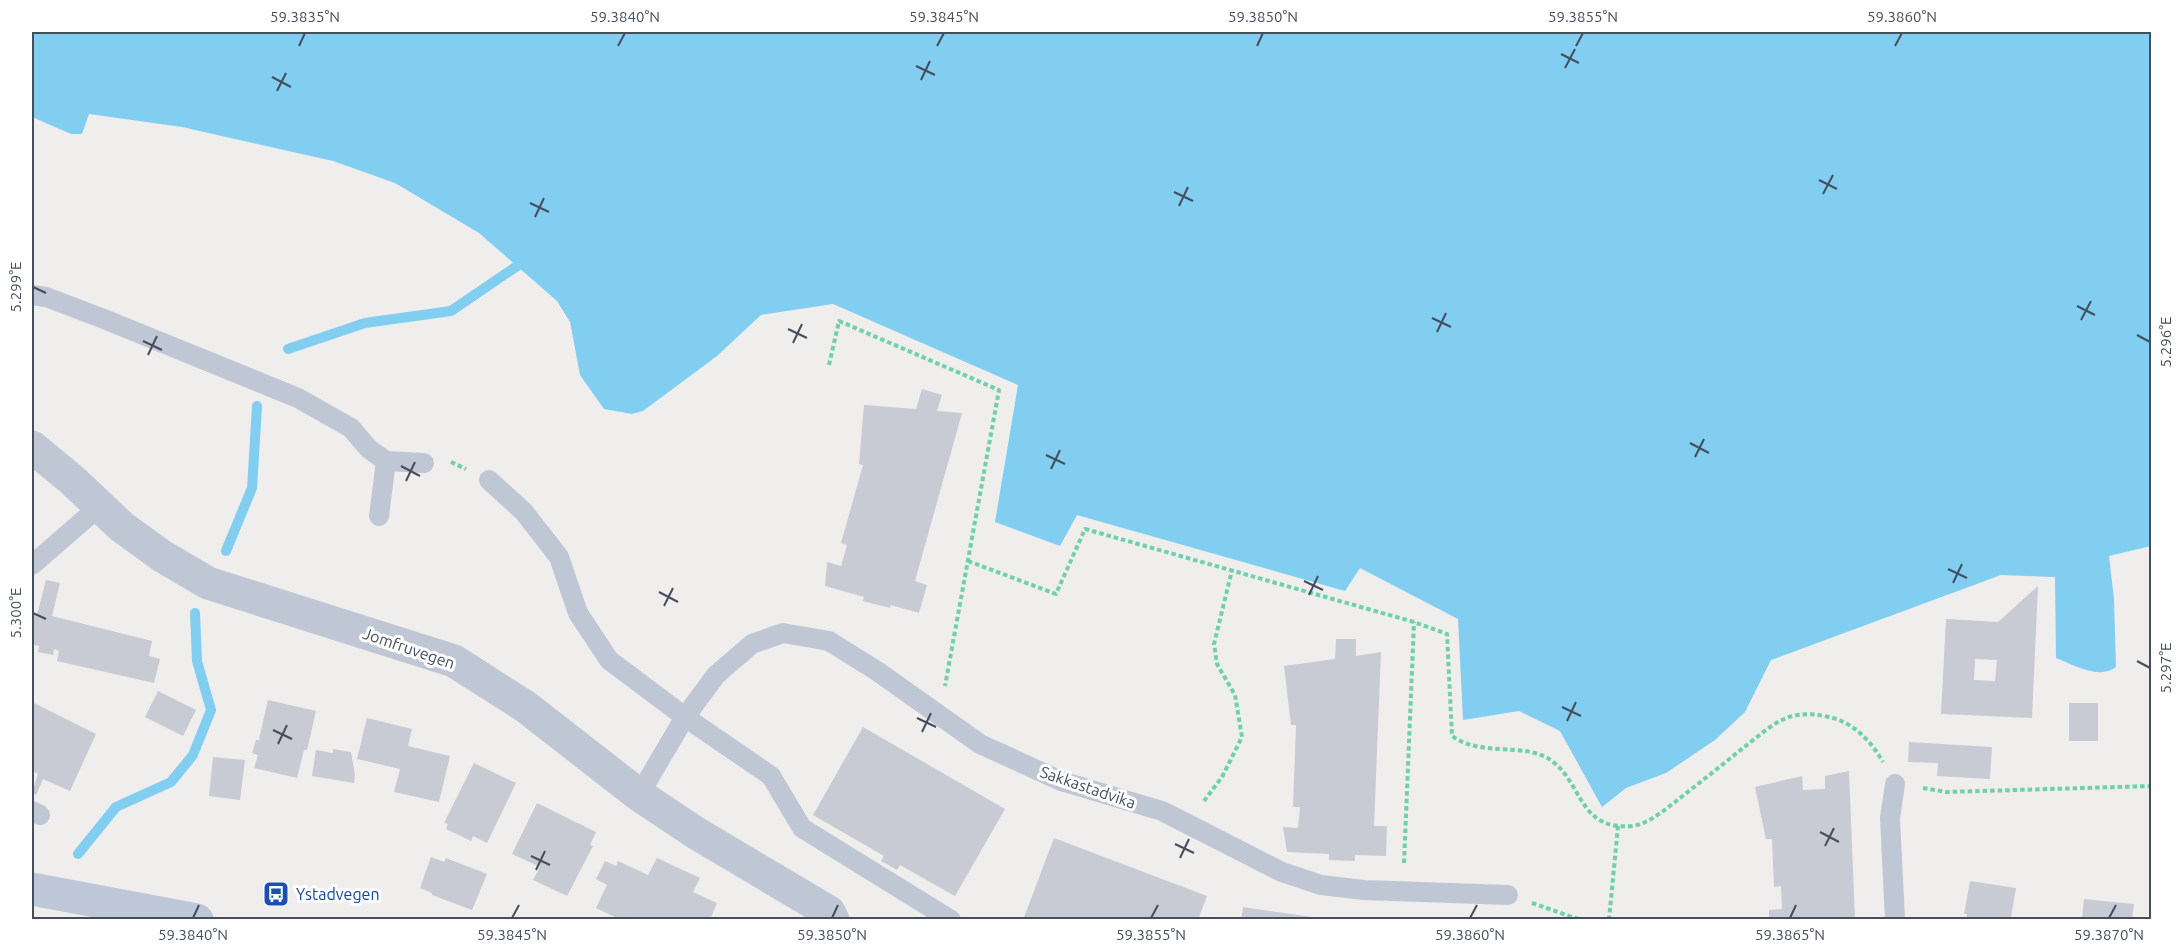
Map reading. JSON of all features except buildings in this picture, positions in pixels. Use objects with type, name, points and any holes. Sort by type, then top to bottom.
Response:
[{"type":"main road","points":[[32,890],[197,920]]},
{"type":"street","name":"Jomfruvegen","points":[[32,447],[71,478],[123,527],[162,556],[208,582],[454,661],[526,707],[639,795],[696,833],[829,912],[833,920]]},
{"type":"lane","points":[[32,296],[46,297],[104,319],[298,398],[351,428],[369,449],[386,461],[424,463]]},
{"type":"lane","points":[[379,516],[386,461]]},
{"type":"lane","points":[[489,480],[524,512],[559,557],[578,613],[609,660],[685,717],[771,776],[802,828],[951,920]]},
{"type":"lane","points":[[32,565],[100,506]]},
{"type":"lane","name":"Sakkastadvika","points":[[639,795],[685,717],[716,675],[752,644],[783,633],[829,641],[877,671],[980,744],[1061,781],[1162,811],[1282,872],[1321,885],[1364,890],[1508,895]]},
{"type":"lane","points":[[1895,784],[1890,818],[1895,920]]},
{"type":"path","points":[[829,365],[839,321],[999,390],[940,716]]},
{"type":"path","points":[[424,463],[451,462],[489,480]]},
{"type":"path","points":[[968,561],[1056,594],[1085,529],[1414,622],[1447,634],[1452,735],[1463,743],[1482,748],[1532,753],[1552,761],[1569,780],[1584,807],[1599,820],[1618,826],[1635,826],[1657,816],[1767,729],[1791,716],[1812,713],[1836,718],[1858,730],[1879,755],[1895,784],[1947,792],[2151,786]]},
{"type":"path","points":[[1188,824],[1222,777],[1242,737],[1235,695],[1217,664],[1214,644],[1232,570]]},
{"type":"path","points":[[1402,891],[1414,622]]},
{"type":"path","points":[[1609,920],[1618,826]]},
{"type":"path","points":[[1508,895],[1581,920]]},
{"type":"water","points":[[32,32],[2151,32],[2151,546],[2109,556],[2114,599],[2116,667],[2109,671],[2094,672],[2056,658],[2055,577],[2001,575],[1771,660],[1745,712],[1715,740],[1666,773],[1626,788],[1602,807],[1560,731],[1519,711],[1463,720],[1458,619],[1360,568],[1345,591],[1077,515],[1060,546],[995,522],[1018,385],[833,304],[761,315],[717,356],[643,411],[632,414],[604,409],[580,375],[570,322],[557,301],[479,233],[395,183],[333,161],[182,127],[89,114],[82,134],[71,134],[32,117]]},
{"type":"waterway","points":[[288,349],[365,323],[451,311],[517,266]]},
{"type":"waterway","points":[[226,551],[252,488],[257,406]]},
{"type":"waterway","points":[[78,854],[116,807],[171,782],[193,755],[211,710],[197,661],[195,613]]},
{"type":"place","name":"Ystadvegen","points":[[276,894]]}]
